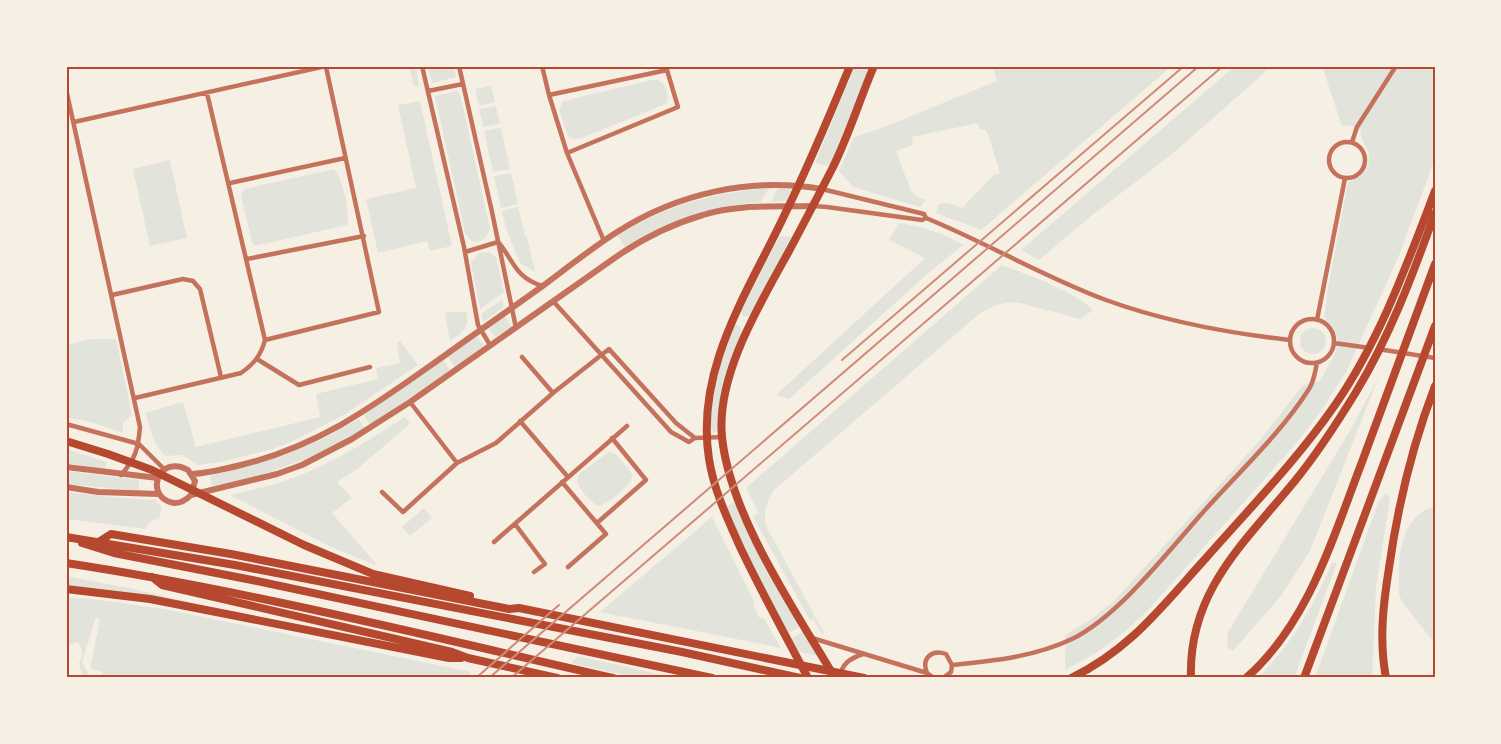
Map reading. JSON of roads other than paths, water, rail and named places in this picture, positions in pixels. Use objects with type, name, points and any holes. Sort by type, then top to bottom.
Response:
[{"type":"highway","points":[[1191,678],[1195,629],[1217,578],[1240,544],[1310,462],[1370,368],[1435,190]]},
{"type":"highway","points":[[1071,678],[1117,651],[1152,619],[1314,434],[1336,404],[1389,318],[1435,213]]},
{"type":"highway","points":[[1246,678],[1268,656],[1287,631],[1318,575],[1435,264]]},
{"type":"highway","points":[[1304,678],[1435,326]]},
{"type":"highway","points":[[1386,678],[1382,637],[1385,594],[1404,482],[1412,451],[1435,386]]},
{"type":"highway","points":[[66,441],[133,463],[304,545],[373,574],[511,604],[519,608],[864,678]]},
{"type":"highway","points":[[100,541],[111,534],[130,537],[231,554],[509,609],[519,608]]},
{"type":"highway","points":[[66,538],[100,541],[235,565],[599,638],[682,652],[800,678]]},
{"type":"highway","points":[[66,538],[114,553],[230,575],[712,678]]},
{"type":"highway","points":[[66,563],[151,576],[613,678]]},
{"type":"highway","points":[[151,576],[162,585],[433,647],[468,658],[555,678]]},
{"type":"highway","points":[[66,589],[150,599],[449,658],[468,658]]},
{"type":"main road","points":[[808,678],[771,610],[731,527],[720,501],[706,439],[709,396],[720,349],[732,318],[789,207],[850,66]]},
{"type":"main road","points":[[835,678],[747,521],[736,495],[722,437],[724,401],[734,363],[767,290],[835,163],[874,66]]},
{"type":"street","points":[[74,122],[327,66],[379,312],[265,340]]},
{"type":"street","points":[[422,66],[465,252],[478,325],[490,345]]},
{"type":"street","points":[[459,66],[498,242],[510,309],[516,328]]},
{"type":"street","points":[[542,66],[567,153],[604,241]]},
{"type":"street","points":[[1352,142],[1357,127],[1396,66]]},
{"type":"street","points":[[549,95],[667,70],[678,107],[567,153]]},
{"type":"street","points":[[428,91],[463,84]]},
{"type":"street","points":[[66,89],[140,427],[139,444],[135,456],[121,475]]},
{"type":"street","points":[[135,398],[241,372],[257,359],[265,340],[230,183],[207,93]]},
{"type":"street","points":[[1352,142],[1359,145],[1366,159],[1360,173],[1345,178],[1336,174],[1330,167],[1329,157],[1338,144],[1352,142]]},
{"type":"street","points":[[230,183],[345,158]]},
{"type":"street","points":[[1317,320],[1345,178]]},
{"type":"street","points":[[192,474],[207,473],[269,458],[322,436],[359,414],[481,331],[628,225],[672,203],[712,191],[772,185],[799,185],[906,208],[924,214],[926,218],[1087,293],[1194,326],[1290,340]]},
{"type":"street","points":[[191,495],[277,474],[302,465],[369,429],[634,244],[704,214],[747,207],[827,207],[922,220],[926,218]]},
{"type":"street","points":[[247,259],[364,236]]},
{"type":"street","points":[[465,252],[498,242]]},
{"type":"street","points":[[498,242],[515,270],[534,284],[542,286]]},
{"type":"street","points":[[112,295],[183,279],[193,281],[200,289],[221,376]]},
{"type":"street","points":[[553,301],[671,432],[689,442],[695,438]]},
{"type":"street","points":[[1310,319],[1317,320],[1330,328],[1334,343],[1328,357],[1317,363],[1304,362],[1292,350],[1290,340],[1296,326],[1310,319]]},
{"type":"street","points":[[1334,343],[1435,358]]},
{"type":"street","points":[[382,492],[403,512],[457,463],[496,443],[553,393],[609,349],[676,423],[695,438],[722,437]]},
{"type":"street","points":[[522,357],[553,393]]},
{"type":"street","points":[[257,359],[298,385],[370,367]]},
{"type":"street","points":[[952,665],[1031,655],[1073,639],[1100,621],[1128,595],[1275,433],[1310,387],[1317,363]]},
{"type":"street","points":[[410,402],[457,463]]},
{"type":"street","points":[[520,421],[568,477]]},
{"type":"street","points":[[66,424],[139,444],[164,469]]},
{"type":"street","points":[[495,542],[627,426]]},
{"type":"street","points":[[597,523],[646,480],[612,438]]},
{"type":"street","points":[[66,487],[98,492],[159,494],[174,504],[187,500],[191,495],[195,481],[192,474],[176,465],[164,469],[158,478],[159,494]]},
{"type":"street","points":[[66,467],[158,478]]},
{"type":"street","points":[[562,482],[606,534],[568,567]]},
{"type":"street","points":[[515,524],[545,564],[534,572]]},
{"type":"street","points":[[811,637],[927,673],[934,678]]},
{"type":"street","points":[[927,673],[925,662],[928,656],[934,652],[940,652],[946,654],[952,665],[951,672],[943,678]]},
{"type":"street","points":[[842,678],[841,672],[848,662],[863,654]]},
{"type":"railway","points":[[842,360],[1184,66]]},
{"type":"railway","points":[[489,678],[1199,66]]},
{"type":"railway","points":[[511,678],[1223,66]]},
{"type":"railway","points":[[476,678],[559,605]]}]
